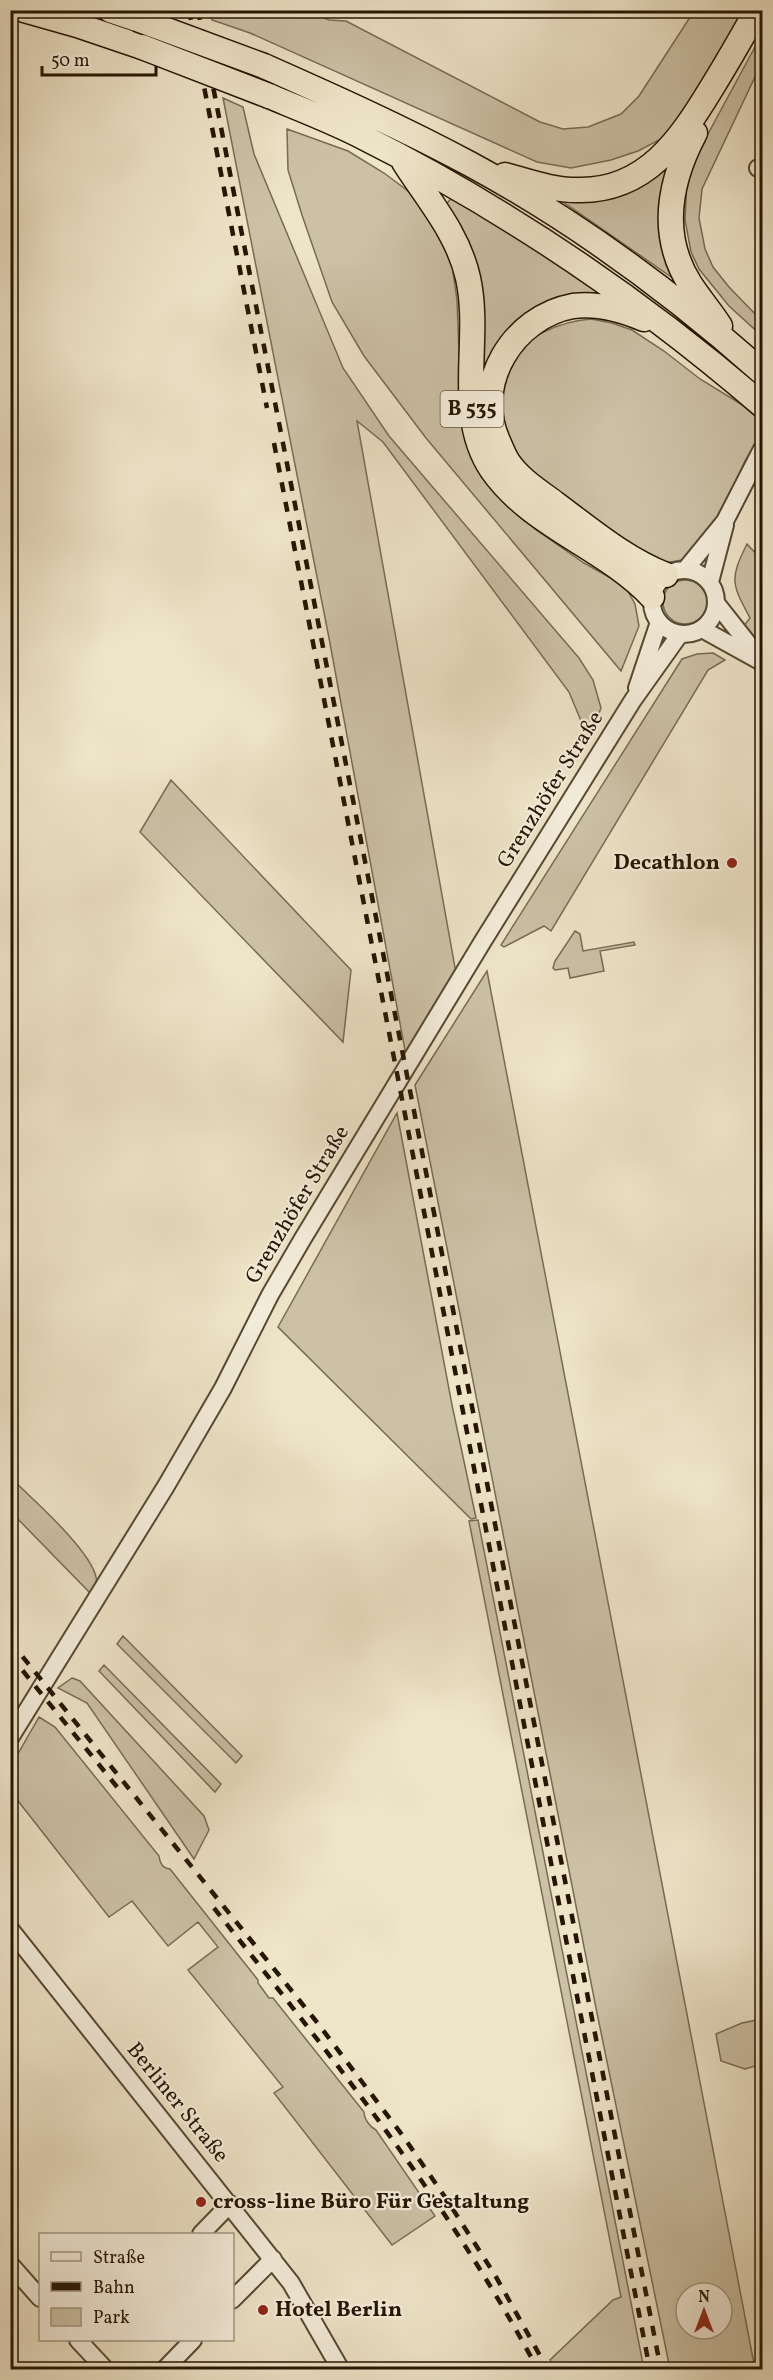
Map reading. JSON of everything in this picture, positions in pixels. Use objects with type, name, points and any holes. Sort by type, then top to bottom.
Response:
[{"type":"highway","name":"B 535","points":[[24,10],[142,47],[269,96],[356,134],[401,158],[471,196],[608,283],[671,330],[762,405]]},
{"type":"highway","points":[[110,10],[264,66],[386,121],[471,165],[615,256],[735,348],[762,372]]},
{"type":"highway","points":[[471,165],[536,184],[569,190],[615,186],[644,172],[669,150],[689,124],[757,10]]},
{"type":"highway","points":[[735,348],[690,284],[679,262],[673,246],[669,214],[674,181],[686,151],[762,16]]},
{"type":"highway","name":"B 535","points":[[401,158],[444,219],[457,246],[467,277],[472,308],[472,418],[479,447],[492,470],[520,502],[643,587],[652,597]]},
{"type":"highway","name":"B 535","points":[[671,330],[637,316],[595,306],[574,306],[549,314],[528,327],[507,348],[495,372],[490,394],[491,417],[496,439],[508,463],[532,486],[614,547],[645,567],[675,572]]},
{"type":"street","points":[[710,582],[725,521],[762,449]]},
{"type":"street","points":[[675,572],[695,572],[710,582],[715,594],[716,603],[709,622],[702,629],[688,634],[672,632],[659,622],[654,614],[652,597],[655,588],[675,572],[725,521]]},
{"type":"street","points":[[716,603],[762,662]]},
{"type":"street","name":"Grenzhöfer Straße","points":[[633,700],[659,622]]},
{"type":"street","points":[[702,629],[762,662]]},
{"type":"street","name":"Grenzhöfer Straße","points":[[10,1738],[166,1486],[223,1388],[302,1240],[483,941],[633,700],[680,634]]},
{"type":"street","name":"Berliner Straße","points":[[10,1929],[273,2259],[291,2283],[341,2370]]},
{"type":"street","points":[[203,2233],[230,2204]]},
{"type":"street","points":[[234,2298],[273,2259]]},
{"type":"street","points":[[10,2264],[39,2297]]},
{"type":"street","points":[[164,2370],[192,2341]]},
{"type":"street","points":[[88,2343],[106,2370]]},
{"type":"green space","points":[[210,11],[309,11],[329,20],[346,21],[540,122],[563,129],[588,127],[621,114],[639,96],[694,11],[746,11],[689,104],[663,138],[638,151],[611,160],[571,168],[537,162],[250,33],[212,20]]},
{"type":"green space","points":[[762,34],[762,62],[702,189],[699,218],[705,249],[713,267],[762,321],[762,336],[729,306],[699,269],[691,252],[685,220],[687,180],[702,145]]},
{"type":"green space","points":[[223,98],[243,107],[254,154],[343,368],[389,436],[579,658],[593,680],[601,708],[589,740],[569,692],[383,442],[357,421],[456,973],[406,1056],[329,638]]},
{"type":"green space","points":[[287,129],[348,151],[384,173],[416,197],[436,229],[452,265],[457,300],[461,404],[508,502],[535,529],[584,563],[625,586],[635,604],[639,626],[621,671],[426,438],[364,356],[332,302],[302,215],[288,170]]},
{"type":"green space","points":[[671,158],[677,281],[559,199]]},
{"type":"green space","points":[[451,199],[468,206],[611,299],[506,341],[494,456],[446,204]]},
{"type":"green space","points":[[591,319],[632,330],[700,379],[762,417],[762,433],[712,526],[693,553],[682,560],[671,562],[648,560],[549,487],[524,463],[507,434],[502,416],[501,399],[503,384],[516,355],[533,338],[544,332],[568,323]]},
{"type":"green space","points":[[747,544],[762,560],[762,645],[743,627],[750,618],[736,589],[735,574]]},
{"type":"green space","points":[[685,580],[694,581],[701,586],[706,593],[706,611],[701,618],[694,623],[685,624],[676,623],[669,618],[664,611],[663,602],[664,593],[669,586],[676,581]]},
{"type":"green space","points":[[713,653],[725,660],[708,670],[551,931],[544,926],[504,947],[501,945],[682,659],[697,654]]},
{"type":"green space","points":[[171,780],[351,970],[343,1042],[140,832]]},
{"type":"green space","points":[[575,931],[580,934],[583,951],[634,942],[635,945],[600,951],[604,971],[570,978],[568,968],[555,970],[553,968],[555,961]]},
{"type":"green space","points":[[487,971],[755,2369],[670,2369],[596,2008],[415,1085]]},
{"type":"green space","points":[[397,1113],[452,1405],[476,1518],[471,1519],[278,1327]]},
{"type":"green space","points":[[10,1477],[59,1524],[83,1553],[96,1579],[91,1594],[11,1512]]},
{"type":"green space","points":[[478,1520],[644,2369],[555,2369],[550,2360],[613,2300],[621,2297],[469,1521]]},
{"type":"green space","points":[[123,1636],[242,1756],[236,1763],[117,1644]]},
{"type":"green space","points":[[104,1665],[221,1784],[215,1792],[99,1671]]},
{"type":"green space","points":[[72,1678],[80,1681],[204,1816],[209,1830],[194,1859],[87,1703],[58,1688]]},
{"type":"green space","points":[[39,1717],[55,1727],[159,1856],[162,1865],[170,1869],[258,1980],[269,1998],[273,1998],[364,2112],[368,2122],[376,2130],[435,2216],[392,2245],[274,2093],[283,2087],[188,1970],[218,1947],[198,1922],[168,1946],[132,1901],[109,1917],[11,1792],[11,1766]]},
{"type":"green space","points":[[762,2019],[762,2064],[745,2069],[721,2061],[716,2034],[742,2023]]},
{"type":"railway","points":[[189,10],[267,408]]},
{"type":"railway","points":[[198,10],[661,2370]]},
{"type":"railway","points":[[274,443],[650,2370]]},
{"type":"railway","points":[[10,1641],[316,2021],[403,2136],[495,2275],[548,2370]]},
{"type":"railway","points":[[10,1655],[122,1793]]},
{"type":"railway","points":[[214,1908],[344,2075],[427,2189],[503,2308],[538,2370]]},
{"type":"place","name":"Decathlon","points":[[732,863]]},
{"type":"place","name":"cross-line Büro Für Gestaltung","points":[[201,2202]]},
{"type":"place","name":"Hotel Berlin","points":[[263,2310]]}]
